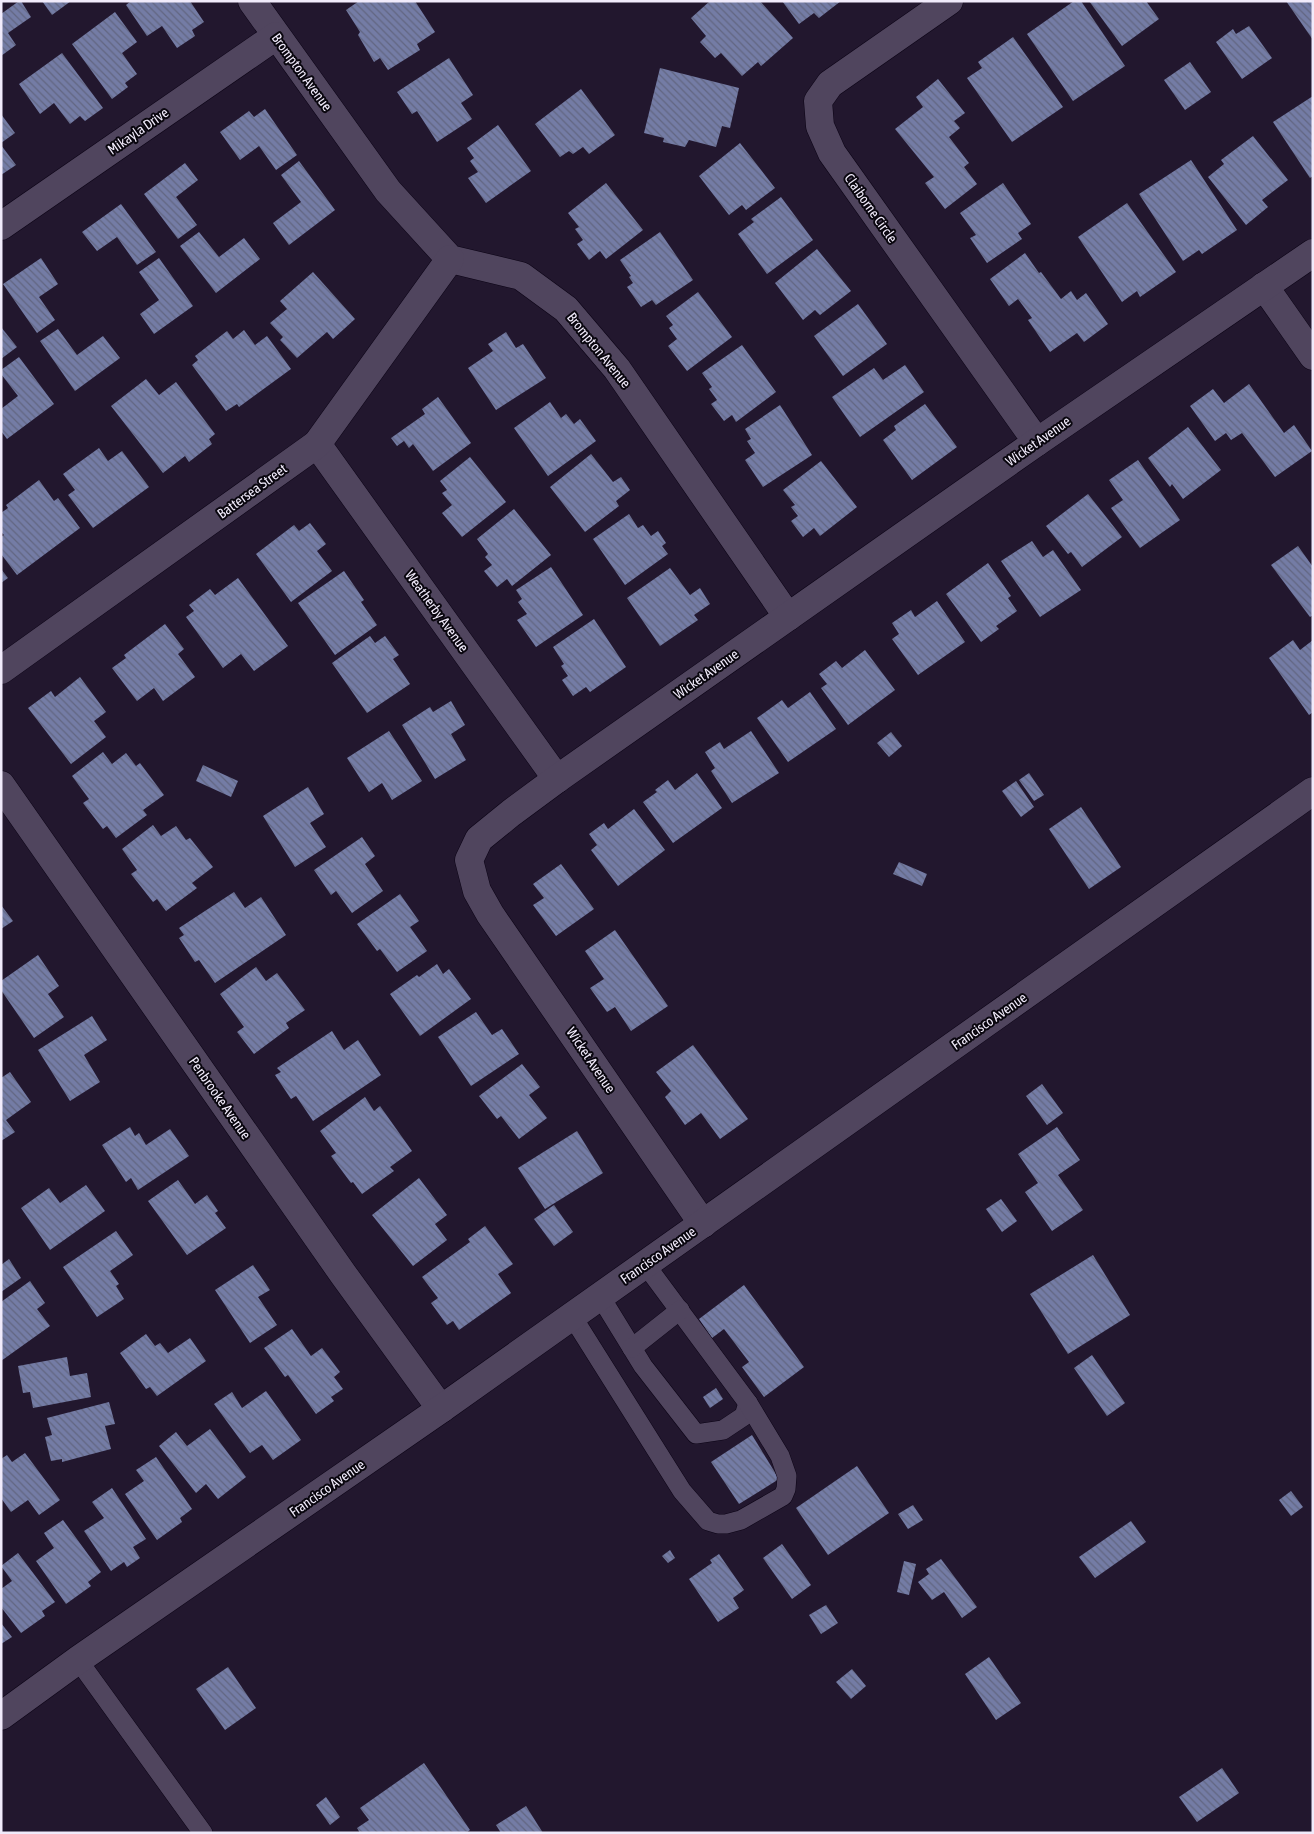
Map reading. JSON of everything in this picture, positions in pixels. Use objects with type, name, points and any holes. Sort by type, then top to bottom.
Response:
[{"type":"street","name":"Brompton Avenue","points":[[252,1],[388,191],[450,259],[521,276],[566,309],[617,368],[788,617]]},
{"type":"street","name":"Claiborne Circle","points":[[949,1],[830,84],[818,101],[820,126],[832,153],[1037,442]]},
{"type":"street","name":"Mikayla Drive","points":[[1,226],[276,36]]},
{"type":"street","name":"Wicket Avenue","points":[[703,1224],[490,914],[477,891],[469,860],[479,839],[557,779],[1037,442],[1313,253]]},
{"type":"street","name":"Battersea Street","points":[[1,670],[317,444],[450,259]]},
{"type":"street","points":[[1264,286],[1313,356]]},
{"type":"street","name":"Weatherby Avenue","points":[[317,444],[557,779]]},
{"type":"street","name":"Penbrooke Avenue","points":[[1,785],[332,1258],[441,1409]]},
{"type":"street","name":"Francisco Avenue","points":[[1,1716],[78,1660],[441,1409],[1313,791]]},
{"type":"lane","points":[[572,1316],[682,1491],[708,1521],[726,1524],[741,1520],[783,1496],[786,1489],[787,1476],[780,1456],[748,1403],[645,1264]]},
{"type":"lane","points":[[600,1296],[661,1391],[696,1434],[723,1430],[744,1416],[748,1403]]},
{"type":"lane","points":[[632,1348],[680,1310]]},
{"type":"lane","points":[[78,1660],[203,1833]]},
{"type":"building","points":[[21,1],[31,17],[8,33],[16,45],[1,56],[1,14]]},
{"type":"building","points":[[42,1],[71,1],[52,15]]},
{"type":"building","points":[[131,1],[190,1],[204,22],[192,30],[195,36],[177,48],[162,26],[147,36],[126,5]]},
{"type":"building","points":[[359,1],[415,1],[435,32],[417,44],[420,50],[388,70],[380,58],[374,62],[358,35],[360,32],[346,10]]},
{"type":"building","points":[[710,1],[760,1],[793,38],[761,66],[758,62],[742,76],[721,53],[715,58],[700,42],[706,36],[691,18]]},
{"type":"building","points":[[782,1],[841,1],[819,18],[814,13],[799,24]]},
{"type":"building","points":[[1074,1],[1081,1],[1125,66],[1073,101],[1027,34]]},
{"type":"building","points":[[1089,1],[1146,1],[1159,19],[1122,46]]},
{"type":"building","points":[[1286,1],[1313,1],[1313,40]]},
{"type":"building","points":[[115,12],[137,42],[122,53],[137,74],[125,83],[128,87],[112,99],[72,44]]},
{"type":"building","points":[[1249,26],[1272,58],[1242,79],[1216,42],[1233,29],[1236,34]]},
{"type":"building","points":[[1013,37],[1063,107],[1012,142],[967,78],[982,68],[978,62]]},
{"type":"building","points":[[62,53],[103,108],[85,121],[80,116],[70,124],[54,103],[40,114],[19,84]]},
{"type":"building","points":[[449,58],[473,95],[461,103],[472,119],[437,142],[417,111],[412,114],[397,92]]},
{"type":"building","points":[[1190,62],[1211,92],[1185,110],[1164,80]]},
{"type":"building","points":[[660,68],[739,88],[730,128],[722,126],[716,147],[689,140],[685,147],[663,142],[664,138],[644,133]]},
{"type":"building","points":[[938,79],[965,113],[954,121],[960,128],[949,137],[969,163],[964,167],[977,184],[945,209],[925,183],[934,177],[895,129],[923,107],[916,97]]},
{"type":"building","points":[[581,89],[615,135],[589,154],[583,147],[573,154],[569,151],[560,157],[535,124]]},
{"type":"building","points":[[1313,96],[1313,176],[1310,178],[1273,122]]},
{"type":"building","points":[[265,109],[297,155],[276,170],[259,146],[240,160],[220,132],[249,111],[254,117]]},
{"type":"building","points":[[1,114],[15,133],[1,143]]},
{"type":"building","points":[[498,125],[531,171],[486,203],[468,178],[478,172],[470,161],[474,158],[467,148]]},
{"type":"building","points":[[1253,136],[1288,180],[1262,200],[1268,207],[1246,225],[1208,177],[1224,164],[1221,160]]},
{"type":"building","points":[[740,143],[775,188],[746,210],[742,205],[729,215],[699,176]]},
{"type":"building","points":[[1,145],[16,165],[1,175]]},
{"type":"building","points":[[1191,160],[1237,230],[1202,254],[1199,250],[1183,261],[1139,194]]},
{"type":"building","points":[[299,161],[335,210],[289,245],[273,223],[301,202],[281,175]]},
{"type":"building","points":[[185,163],[198,180],[176,197],[197,225],[178,239],[144,194]]},
{"type":"building","points":[[606,183],[643,230],[606,259],[600,251],[589,260],[577,244],[583,240],[575,229],[579,227],[568,213]]},
{"type":"building","points":[[1003,183],[1031,224],[1018,233],[1022,239],[987,263],[970,238],[976,235],[960,213]]},
{"type":"building","points":[[781,197],[813,240],[767,274],[738,234],[754,222],[751,219]]},
{"type":"building","points":[[1127,203],[1176,272],[1140,297],[1137,291],[1122,302],[1078,237]]},
{"type":"building","points":[[121,204],[156,252],[137,265],[117,237],[97,251],[82,232]]},
{"type":"building","points":[[199,232],[219,257],[244,238],[260,259],[216,293],[180,246]]},
{"type":"building","points":[[660,232],[693,280],[656,305],[652,300],[641,307],[627,287],[633,283],[629,277],[631,276],[620,260]]},
{"type":"building","points":[[817,249],[851,291],[820,315],[815,310],[803,320],[775,283]]},
{"type":"building","points":[[1025,253],[1061,299],[1071,291],[1077,300],[1086,293],[1108,324],[1084,342],[1077,333],[1050,352],[1028,320],[1032,318],[1018,299],[1009,306],[990,279]]},
{"type":"building","points":[[41,258],[58,284],[39,297],[55,320],[37,333],[3,284]]},
{"type":"building","points":[[159,258],[193,306],[154,334],[140,314],[159,300],[139,272]]},
{"type":"building","points":[[313,272],[355,319],[333,339],[327,332],[297,358],[280,340],[283,337],[270,323],[287,309],[280,301]]},
{"type":"building","points":[[698,292],[732,337],[687,371],[668,346],[677,339],[669,328],[673,325],[666,316]]},
{"type":"building","points":[[858,304],[887,344],[843,376],[814,336]]},
{"type":"building","points":[[1,327],[17,347],[1,359]]},
{"type":"building","points":[[58,329],[77,355],[103,336],[120,358],[75,391],[40,341]]},
{"type":"building","points":[[244,330],[255,345],[267,336],[291,369],[239,407],[237,404],[226,411],[192,365],[198,360],[195,356],[227,331],[233,339]]},
{"type":"building","points":[[506,332],[516,348],[523,344],[546,378],[496,410],[468,368],[493,351],[488,344]]},
{"type":"building","points":[[742,345],[776,392],[736,422],[732,415],[724,421],[711,404],[717,400],[709,389],[712,387],[702,373]]},
{"type":"building","points":[[19,357],[54,404],[7,439],[1,431],[1,409],[18,396],[1,374],[1,370]]},
{"type":"building","points":[[905,365],[924,392],[860,437],[832,397],[874,368],[883,380]]},
{"type":"building","points":[[146,379],[159,395],[176,382],[215,434],[209,439],[212,444],[189,462],[185,456],[163,473],[111,406]]},
{"type":"building","points":[[1249,384],[1284,433],[1294,425],[1312,451],[1275,477],[1242,433],[1231,440],[1226,433],[1215,441],[1190,406],[1213,389],[1224,403]]},
{"type":"building","points":[[438,397],[471,443],[433,471],[413,444],[409,448],[404,441],[397,446],[391,438],[425,414],[422,409]]},
{"type":"building","points":[[550,402],[561,418],[566,414],[574,424],[580,419],[596,441],[548,476],[514,428]]},
{"type":"building","points":[[925,404],[957,447],[912,480],[883,440],[896,430],[894,426]]},
{"type":"building","points":[[780,405],[812,455],[763,487],[745,460],[755,453],[747,441],[751,439],[745,429]]},
{"type":"building","points":[[1188,427],[1221,470],[1183,499],[1172,484],[1170,487],[1148,458]]},
{"type":"building","points":[[99,448],[108,461],[122,451],[149,487],[93,528],[68,495],[75,490],[63,474]]},
{"type":"building","points":[[591,454],[613,482],[621,477],[630,490],[616,501],[619,506],[585,532],[550,487]]},
{"type":"building","points":[[470,457],[506,502],[462,537],[442,513],[452,505],[442,493],[447,490],[440,481]]},
{"type":"building","points":[[1138,460],[1180,520],[1140,548],[1111,508],[1123,500],[1109,480]]},
{"type":"building","points":[[821,461],[857,507],[820,536],[814,528],[803,537],[791,521],[798,516],[791,507],[795,505],[783,490]]},
{"type":"building","points":[[39,480],[54,501],[58,498],[80,528],[17,575],[1,554],[1,537],[4,535],[1,532],[1,513],[8,508],[6,505]]},
{"type":"building","points":[[1088,494],[1122,537],[1082,567],[1071,552],[1068,554],[1046,526]]},
{"type":"building","points":[[514,509],[551,555],[512,586],[507,579],[497,587],[484,571],[492,565],[485,557],[488,554],[477,539]]},
{"type":"building","points":[[629,514],[638,528],[643,525],[651,536],[658,531],[666,543],[662,546],[668,554],[625,585],[593,539]]},
{"type":"building","points":[[310,523],[326,544],[317,551],[332,571],[291,602],[256,554],[294,525],[299,531]]},
{"type":"building","points":[[1032,541],[1043,557],[1053,550],[1081,590],[1040,617],[1001,561]]},
{"type":"building","points":[[1298,546],[1313,567],[1313,615],[1310,617],[1271,565]]},
{"type":"building","points":[[988,563],[1011,596],[1008,598],[1017,611],[996,626],[999,629],[981,642],[946,594]]},
{"type":"building","points":[[551,567],[583,615],[536,647],[517,620],[527,614],[518,602],[522,599],[516,590]]},
{"type":"building","points":[[670,568],[690,595],[700,588],[710,604],[694,615],[698,620],[660,646],[627,598]]},
{"type":"building","points":[[1,569],[8,578],[1,583]]},
{"type":"building","points":[[344,571],[364,600],[361,602],[377,625],[335,655],[298,603]]},
{"type":"building","points":[[238,578],[288,646],[254,671],[241,654],[223,668],[186,617],[194,611],[189,605],[210,589],[215,595]]},
{"type":"building","points":[[937,601],[965,642],[918,675],[892,639],[899,634],[892,623],[911,610],[915,617]]},
{"type":"building","points":[[594,619],[626,667],[590,692],[586,687],[573,696],[562,680],[568,676],[561,666],[564,664],[553,647]]},
{"type":"building","points":[[165,624],[184,649],[178,654],[195,677],[163,701],[154,688],[137,701],[112,668],[126,658],[124,655]]},
{"type":"building","points":[[370,636],[375,643],[385,636],[399,655],[393,659],[410,684],[367,713],[332,663]]},
{"type":"building","points":[[1293,640],[1300,650],[1313,640],[1313,712],[1309,715],[1269,658]]},
{"type":"building","points":[[865,650],[895,690],[848,725],[821,688],[827,684],[819,674],[836,661],[842,668]]},
{"type":"building","points":[[80,677],[106,712],[94,721],[106,737],[71,764],[28,708],[51,691],[55,697]]},
{"type":"building","points":[[810,692],[836,729],[788,762],[757,718],[782,700],[788,708]]},
{"type":"building","points":[[451,701],[465,725],[451,734],[466,760],[435,779],[402,725],[430,707],[433,712]]},
{"type":"building","points":[[389,731],[422,781],[392,800],[382,783],[369,792],[347,758]]},
{"type":"building","points":[[751,731],[779,773],[732,803],[711,771],[715,768],[705,752],[720,742],[724,749]]},
{"type":"building","points":[[891,732],[902,746],[889,757],[877,743]]},
{"type":"building","points":[[103,752],[112,764],[126,753],[136,766],[140,763],[164,795],[143,810],[147,815],[116,838],[107,826],[103,829],[83,803],[89,799],[72,776]]},
{"type":"building","points":[[203,765],[238,781],[231,797],[196,781]]},
{"type":"building","points":[[697,773],[722,808],[673,843],[643,802],[657,792],[655,790],[668,780],[675,790]]},
{"type":"building","points":[[1029,773],[1044,795],[1034,801],[1019,780]]},
{"type":"building","points":[[1016,781],[1034,807],[1021,817],[1002,791]]},
{"type":"building","points":[[308,787],[324,814],[310,823],[326,847],[295,867],[263,816]]},
{"type":"building","points":[[1081,807],[1121,867],[1089,889],[1049,829]]},
{"type":"building","points":[[634,809],[665,850],[618,886],[591,850],[597,845],[589,834],[604,823],[608,829]]},
{"type":"building","points":[[153,825],[161,836],[176,826],[186,840],[190,838],[213,867],[192,883],[197,888],[166,911],[157,899],[153,902],[131,874],[137,870],[122,849]]},
{"type":"building","points":[[362,837],[375,856],[365,864],[383,891],[352,913],[336,891],[331,895],[314,870]]},
{"type":"building","points":[[899,862],[927,874],[922,886],[893,874]]},
{"type":"building","points":[[561,864],[594,909],[556,936],[533,905],[544,898],[533,884]]},
{"type":"building","points":[[234,892],[245,908],[261,897],[286,935],[215,983],[199,960],[195,962],[179,938],[184,935],[179,928]]},
{"type":"building","points":[[400,894],[419,921],[410,927],[427,951],[397,972],[380,949],[377,951],[357,924]]},
{"type":"building","points":[[1,905],[13,921],[1,929]]},
{"type":"building","points":[[615,930],[668,1006],[631,1031],[615,1007],[607,1012],[590,988],[604,979],[585,951]]},
{"type":"building","points":[[38,955],[59,986],[48,994],[64,1017],[34,1038],[1,990],[1,981]]},
{"type":"building","points":[[437,964],[443,974],[449,969],[471,999],[420,1036],[390,994]]},
{"type":"building","points":[[256,967],[266,981],[277,973],[305,1010],[286,1023],[289,1028],[254,1054],[237,1032],[244,1027],[220,994]]},
{"type":"building","points":[[476,1012],[492,1035],[502,1029],[519,1054],[471,1086],[438,1037]]},
{"type":"building","points":[[92,1016],[107,1040],[84,1055],[100,1082],[70,1101],[38,1050]]},
{"type":"building","points":[[332,1031],[344,1050],[358,1040],[381,1075],[313,1121],[296,1096],[291,1099],[275,1075],[281,1072],[277,1068]]},
{"type":"building","points":[[693,1045],[748,1119],[720,1139],[701,1113],[685,1125],[665,1097],[671,1091],[656,1072]]},
{"type":"building","points":[[522,1064],[540,1087],[529,1095],[547,1118],[519,1139],[501,1116],[497,1119],[479,1096]]},
{"type":"building","points":[[10,1072],[31,1102],[6,1120],[15,1132],[1,1141],[1,1078]]},
{"type":"building","points":[[1042,1084],[1063,1113],[1047,1125],[1026,1096]]},
{"type":"building","points":[[365,1097],[374,1111],[380,1106],[412,1151],[390,1167],[394,1171],[362,1194],[353,1182],[351,1183],[331,1156],[336,1153],[320,1131]]},
{"type":"building","points":[[130,1127],[135,1136],[139,1133],[146,1145],[170,1129],[189,1156],[138,1190],[131,1178],[126,1182],[102,1145]]},
{"type":"building","points":[[1057,1127],[1080,1160],[1058,1175],[1083,1210],[1052,1231],[1025,1192],[1038,1183],[1018,1154]]},
{"type":"building","points":[[577,1131],[603,1173],[545,1209],[518,1168]]},
{"type":"building","points":[[419,1178],[447,1215],[435,1224],[447,1240],[413,1266],[372,1215]]},
{"type":"building","points":[[178,1180],[195,1204],[207,1195],[218,1211],[215,1213],[226,1228],[187,1255],[148,1201]]},
{"type":"building","points":[[86,1185],[105,1211],[50,1250],[21,1208],[49,1188],[60,1203]]},
{"type":"building","points":[[1001,1199],[1017,1221],[1002,1232],[986,1209]]},
{"type":"building","points":[[554,1205],[573,1232],[554,1246],[534,1219]]},
{"type":"building","points":[[485,1226],[513,1264],[498,1274],[511,1293],[459,1330],[453,1321],[447,1325],[431,1303],[438,1298],[422,1277],[470,1242],[468,1239]]},
{"type":"building","points":[[116,1231],[133,1255],[110,1271],[119,1284],[116,1286],[124,1299],[97,1317],[63,1267]]},
{"type":"building","points":[[1093,1255],[1130,1315],[1068,1354],[1030,1294]]},
{"type":"building","points":[[9,1259],[21,1278],[1,1292],[1,1265]]},
{"type":"building","points":[[253,1265],[270,1290],[258,1297],[277,1325],[250,1343],[215,1290]]},
{"type":"building","points":[[30,1281],[45,1303],[37,1309],[50,1326],[1,1361],[1,1302]]},
{"type":"building","points":[[744,1285],[804,1367],[764,1397],[742,1367],[749,1362],[724,1329],[712,1338],[699,1319]]},
{"type":"building","points":[[292,1329],[311,1356],[322,1348],[340,1372],[334,1377],[343,1389],[331,1397],[334,1401],[316,1414],[288,1375],[285,1377],[264,1348]]},
{"type":"building","points":[[146,1334],[155,1346],[160,1343],[168,1353],[190,1338],[206,1361],[157,1396],[150,1387],[146,1389],[120,1353]]},
{"type":"building","points":[[1092,1355],[1125,1403],[1107,1416],[1074,1368]]},
{"type":"building","points":[[67,1357],[70,1376],[87,1373],[91,1397],[33,1408],[30,1392],[23,1393],[18,1366]]},
{"type":"building","points":[[716,1388],[723,1399],[710,1408],[703,1397]]},
{"type":"building","points":[[266,1391],[301,1440],[273,1460],[262,1445],[250,1453],[214,1404],[232,1392],[242,1408]]},
{"type":"building","points":[[109,1402],[115,1424],[105,1426],[111,1449],[62,1462],[62,1459],[51,1461],[45,1437],[52,1435],[47,1418]]},
{"type":"building","points":[[210,1429],[246,1477],[218,1499],[206,1484],[196,1493],[159,1446],[176,1432],[187,1446]]},
{"type":"building","points":[[752,1435],[779,1479],[739,1504],[711,1462]]},
{"type":"building","points":[[25,1453],[60,1500],[39,1515],[28,1500],[11,1512],[1,1498],[1,1459],[7,1455],[12,1462]]},
{"type":"building","points":[[156,1457],[192,1509],[180,1518],[182,1522],[157,1540],[125,1494],[144,1481],[136,1470]]},
{"type":"building","points":[[857,1466],[889,1513],[828,1555],[796,1508]]},
{"type":"building","points":[[112,1488],[146,1539],[133,1547],[140,1558],[127,1567],[124,1562],[111,1571],[84,1531],[104,1518],[92,1502]]},
{"type":"building","points":[[1291,1491],[1303,1507],[1291,1516],[1279,1500]]},
{"type":"building","points":[[913,1505],[923,1520],[908,1529],[898,1514]]},
{"type":"building","points":[[63,1520],[101,1572],[88,1582],[91,1586],[66,1604],[36,1561],[54,1548],[44,1533]]},
{"type":"building","points":[[1131,1521],[1146,1542],[1095,1578],[1079,1557]]},
{"type":"building","points":[[782,1544],[811,1585],[792,1599],[763,1558]]},
{"type":"building","points":[[670,1550],[675,1558],[668,1563],[662,1556]]},
{"type":"building","points":[[18,1553],[55,1602],[42,1611],[45,1616],[21,1633],[1,1607],[1,1589],[12,1581],[1,1566]]},
{"type":"building","points":[[719,1554],[744,1590],[733,1598],[739,1608],[718,1622],[689,1579],[712,1563],[710,1560]]},
{"type":"building","points":[[941,1559],[977,1607],[962,1618],[944,1592],[932,1600],[918,1582],[929,1574],[926,1569]]},
{"type":"building","points":[[904,1561],[916,1564],[909,1595],[897,1592]]},
{"type":"building","points":[[826,1605],[838,1623],[821,1634],[809,1615]]},
{"type":"building","points":[[1,1623],[12,1637],[1,1644]]},
{"type":"building","points":[[989,1657],[1021,1703],[996,1720],[965,1674]]},
{"type":"building","points":[[228,1667],[256,1708],[225,1730],[196,1689]]},
{"type":"building","points":[[852,1669],[866,1686],[851,1699],[836,1682]]},
{"type":"building","points":[[424,1763],[470,1830],[466,1833],[360,1833],[357,1828],[369,1820],[360,1808]]},
{"type":"building","points":[[1222,1768],[1239,1793],[1197,1822],[1179,1797]]},
{"type":"building","points":[[326,1797],[340,1817],[330,1825],[316,1805]]},
{"type":"building","points":[[526,1806],[543,1833],[501,1833],[496,1825]]}]
